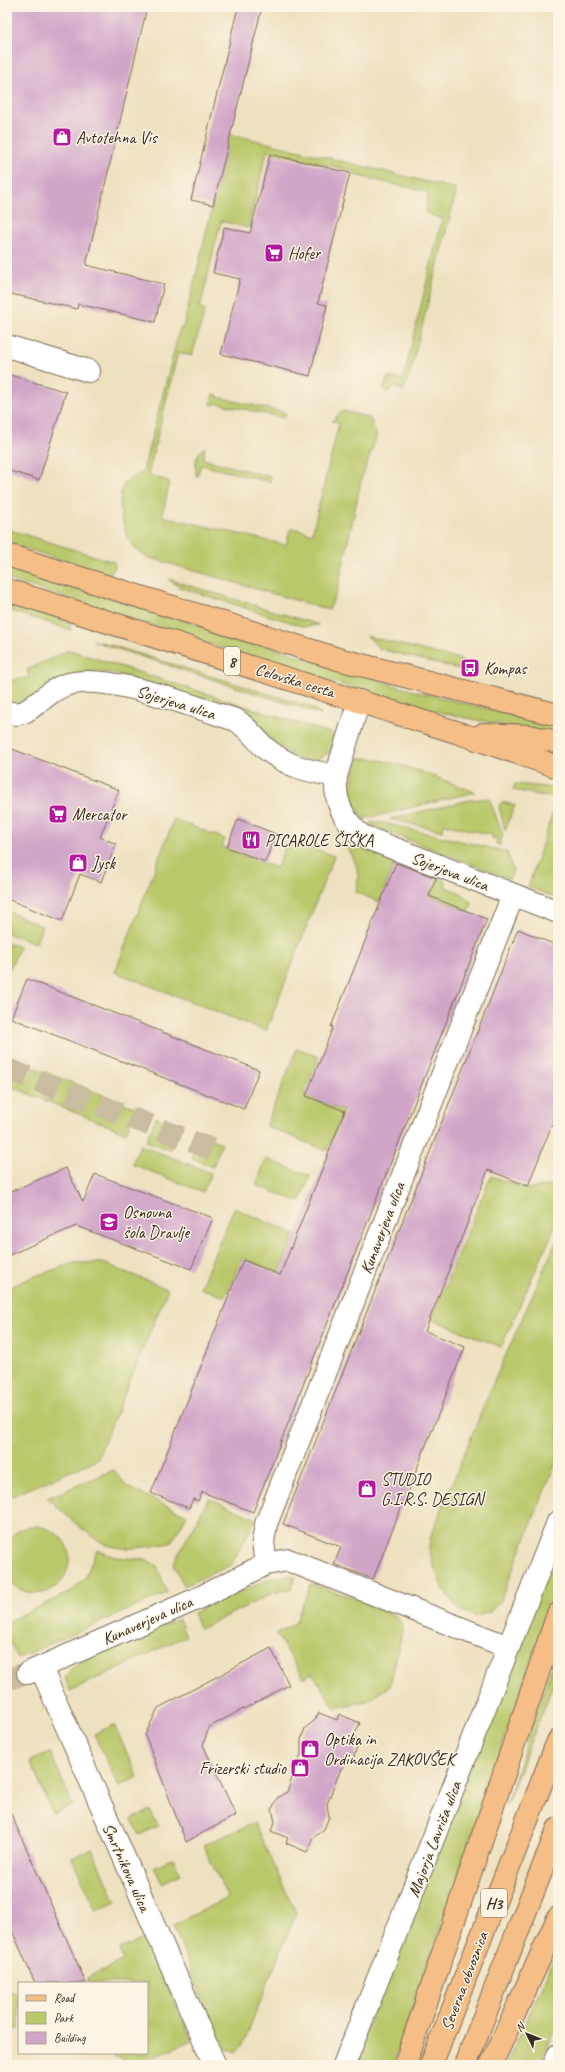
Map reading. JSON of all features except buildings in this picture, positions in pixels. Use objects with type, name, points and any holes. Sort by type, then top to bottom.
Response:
[{"type":"main road","name":"Celovška cesta","points":[[7,555],[338,659],[558,715]]},
{"type":"main road","name":"Celovška cesta","points":[[7,590],[456,732],[558,767]]},
{"type":"main road","points":[[456,732],[529,736],[558,742]]},
{"type":"main road","points":[[405,2065],[558,1614]]},
{"type":"main road","name":"Severna obvoznica","points":[[431,2065],[558,1741]]},
{"type":"main road","name":"Severna obvoznica","points":[[465,2065],[558,1829]]},
{"type":"main road","points":[[491,2065],[558,1918]]},
{"type":"street","points":[[7,346],[89,371]]},
{"type":"street","name":"Sojerjeva ulica","points":[[7,712],[17,714],[24,712],[63,686],[80,681],[124,686],[236,720],[251,731],[265,747],[282,760],[298,769],[336,776]]},
{"type":"street","name":"Sojerjeva ulica","points":[[359,701],[336,776],[336,793],[338,804],[350,826],[362,836],[558,912]]},
{"type":"street","name":"Kunaverjeva ulica","points":[[266,1564],[263,1542],[266,1524],[513,895]]},
{"type":"street","name":"Majorja Lavriča ulica","points":[[344,2065],[430,1851],[508,1647],[558,1522]]},
{"type":"street","name":"Kunaverjeva ulica","points":[[34,1670],[201,1597],[266,1564],[288,1560],[508,1647]]},
{"type":"street","name":"Smrtnikova ulica","points":[[34,1670],[215,2065]]},
{"type":"street","points":[[554,2065],[558,2055]]},
{"type":"green space","points":[[230,134],[457,189],[410,373],[404,390],[394,387],[387,393],[384,389],[388,377],[403,380],[442,219],[426,213],[428,192],[354,175],[354,171],[267,151],[248,228],[221,221],[200,308],[205,310],[192,356],[178,352],[148,475],[168,481],[169,486],[162,516],[286,545],[290,530],[293,528],[312,534],[339,423],[332,421],[343,411],[370,418],[377,436],[362,477],[338,588],[329,610],[147,557],[134,548],[130,543],[124,526],[120,506],[122,489],[127,481],[143,471],[180,328],[183,328]]},
{"type":"green space","points":[[213,394],[218,395],[217,397],[286,413],[284,418],[216,403],[215,405],[210,404]]},
{"type":"green space","points":[[205,447],[203,459],[270,477],[270,482],[201,465],[197,477],[197,456]]},
{"type":"green space","points":[[7,529],[114,562],[115,567],[112,572],[107,574],[7,543]]},
{"type":"green space","points":[[7,566],[410,690],[558,726],[558,735],[443,713],[305,674],[7,579]]},
{"type":"green space","points":[[168,579],[319,625],[305,627],[179,587]]},
{"type":"green space","points":[[7,602],[70,622],[71,630],[7,610]]},
{"type":"green space","points":[[367,636],[462,660],[459,669],[380,649]]},
{"type":"green space","points":[[93,641],[101,642],[311,707],[322,715]]},
{"type":"green space","points":[[69,650],[333,734],[333,750],[316,760],[307,761],[298,759],[271,740],[252,716],[114,673],[89,672],[29,701],[14,705],[7,704],[7,689],[9,690],[11,680],[29,678],[27,670]]},
{"type":"green space","points":[[359,758],[372,759],[402,766],[475,792],[364,819],[354,804],[351,790],[353,775]]},
{"type":"green space","points":[[515,784],[558,789],[558,799],[513,790]]},
{"type":"green space","points":[[489,798],[503,835],[500,845],[496,844],[497,839],[492,838],[492,835],[444,824],[443,831],[390,819],[470,800]]},
{"type":"green space","points":[[502,802],[515,805],[505,831],[499,806]]},
{"type":"green space","points":[[553,812],[558,813],[558,899],[528,887]]},
{"type":"green space","points":[[174,819],[225,839],[222,847],[277,868],[288,839],[334,856],[266,1031],[115,972]]},
{"type":"green space","points":[[371,822],[384,823],[507,852],[513,870],[510,879],[370,825]]},
{"type":"green space","points":[[351,843],[395,863],[379,902],[356,892],[358,875],[354,859],[348,849]]},
{"type":"green space","points":[[438,878],[446,882],[445,887],[461,893],[472,903],[469,911],[430,896]]},
{"type":"green space","points":[[7,911],[42,926],[36,943],[7,933]]},
{"type":"green space","points":[[7,943],[20,947],[7,974]]},
{"type":"green space","points":[[297,1048],[319,1057],[304,1095],[343,1111],[327,1151],[266,1126]]},
{"type":"green space","points":[[7,1057],[136,1108],[126,1133],[7,1085]]},
{"type":"green space","points":[[156,1117],[179,1126],[170,1150],[146,1141]]},
{"type":"green space","points":[[200,1135],[222,1143],[213,1167],[191,1158]]},
{"type":"green space","points":[[140,1145],[211,1173],[203,1192],[132,1164]]},
{"type":"green space","points":[[266,1159],[310,1176],[300,1202],[256,1185]]},
{"type":"green space","points":[[491,1176],[527,1189],[558,1184],[558,1220],[501,1347],[431,1319]]},
{"type":"green space","points":[[234,1208],[295,1234],[279,1273],[242,1258],[225,1297],[200,1288]]},
{"type":"green space","points":[[558,1238],[558,1457],[500,1602],[490,1612],[476,1616],[459,1610],[443,1589],[434,1567],[429,1549],[430,1538],[492,1386]]},
{"type":"green space","points":[[74,1263],[103,1263],[168,1289],[97,1460],[7,1498],[7,1289],[32,1277]]},
{"type":"green space","points":[[114,1470],[127,1487],[187,1515],[171,1543],[137,1548],[119,1548],[111,1546],[103,1543],[88,1533],[47,1498]]},
{"type":"green space","points":[[209,1498],[256,1519],[231,1565],[184,1586],[173,1564]]},
{"type":"green space","points":[[38,1526],[57,1535],[67,1547],[69,1562],[65,1576],[55,1587],[42,1593],[25,1592],[8,1580],[7,1542],[17,1532],[29,1527]]},
{"type":"green space","points":[[558,1543],[558,1581],[393,2065],[352,2065]]},
{"type":"green space","points":[[97,1550],[115,1557],[147,1560],[157,1566],[167,1593],[18,1658],[7,1636],[7,1622],[70,1592],[85,1578]]},
{"type":"green space","points":[[284,1576],[295,1576],[291,1589],[273,1593],[200,1629],[193,1613],[269,1579]]},
{"type":"green space","points":[[311,1584],[360,1600],[397,1617],[403,1626],[390,1686],[367,1701],[335,1708],[312,1673],[304,1678],[276,1634],[295,1623]]},
{"type":"green space","points":[[179,1619],[186,1636],[70,1691],[65,1677],[73,1667],[90,1656]]},
{"type":"green space","points":[[558,1647],[558,1672],[506,1805]]},
{"type":"green space","points":[[114,1725],[138,1777],[119,1786],[94,1734]]},
{"type":"green space","points":[[50,1752],[73,1805],[53,1814],[30,1761]]},
{"type":"green space","points":[[150,1810],[158,1826],[139,1835],[132,1819]]},
{"type":"green space","points":[[254,1823],[296,1913],[242,2047],[236,2053],[220,2046],[173,1925],[228,1898],[203,1845]]},
{"type":"green space","points":[[92,1849],[116,1902],[96,1911],[72,1858]]},
{"type":"green space","points":[[173,1858],[181,1874],[162,1883],[154,1867]]},
{"type":"green space","points":[[145,1938],[192,2040],[135,2065],[109,2054],[148,2054],[148,1982],[89,1982],[87,1978],[123,1960],[120,1949]]},
{"type":"green space","points":[[558,1950],[558,2020],[540,2065],[506,2065]]},
{"type":"green space","points":[[7,1989],[18,1994],[18,2029],[7,2031]]},
{"type":"tunnel","points":[[7,1069],[216,1151]]},
{"type":"tunnel","points":[[7,1680],[26,1673]]},
{"type":"place","name":"Avtotehna Vis","points":[[62,137]]},
{"type":"place","name":"Hofer","points":[[274,253]]},
{"type":"place","name":"Kompas","points":[[470,668]]},
{"type":"place","name":"Mercator","points":[[58,814]]},
{"type":"place","name":"PICAROLE ŠIŠKA","points":[[251,840]]},
{"type":"place","name":"Jysk","points":[[78,863]]},
{"type":"place","name":"Osnovna šola Dravlje","points":[[109,1222]]},
{"type":"place","name":"STUDIO G.I.R.S. DESIGN","points":[[367,1489]]},
{"type":"place","name":"Optika in Ordinacija ZAKOVŠEK","points":[[310,1749]]},
{"type":"place","name":"Frizerski studio","points":[[300,1768]]}]
